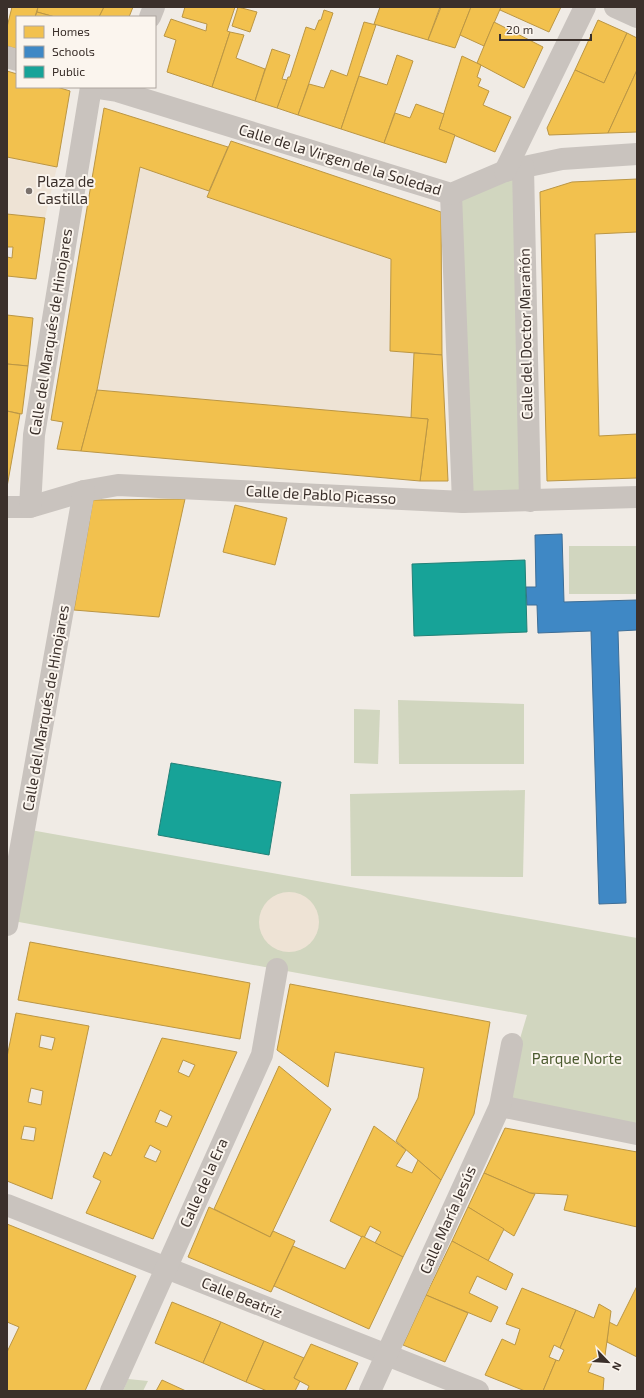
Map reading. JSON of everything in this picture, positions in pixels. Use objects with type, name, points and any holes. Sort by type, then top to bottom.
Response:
[{"type":"street","name":"Calle del Doctor Marañón","points":[[530,501],[514,169],[585,7]]},
{"type":"street","points":[[615,7],[637,17]]},
{"type":"street","name":"Calle del Marqués de Hinojares","points":[[30,507],[34,435],[91,88]]},
{"type":"street","name":"Calle de la Virgen de la Soledad","points":[[104,88],[118,89],[452,194],[514,169],[562,159],[637,154]]},
{"type":"street","points":[[452,194],[463,502]]},
{"type":"street","name":"Calle de Pablo Picasso","points":[[7,507],[30,507],[84,491],[118,485],[463,502],[637,497]]},
{"type":"street","name":"Calle del Marqués de Hinojares","points":[[7,925],[13,865],[84,491]]},
{"type":"street","name":"Calle de la Era","points":[[111,1391],[262,1055],[277,969]]},
{"type":"street","name":"Calle María Jesús","points":[[370,1391],[500,1106],[512,1044]]},
{"type":"street","points":[[500,1106],[637,1134]]},
{"type":"street","name":"Calle Beatriz","points":[[7,1204],[478,1391]]},
{"type":"green space","points":[[515,178],[521,492],[473,493],[461,198]]},
{"type":"green space","points":[[569,546],[637,546],[637,594],[569,594]]},
{"type":"green space","points":[[398,700],[524,704],[524,764],[399,764]]},
{"type":"green space","points":[[354,709],[380,710],[378,764],[354,763]]},
{"type":"green space","points":[[525,790],[523,877],[351,876],[350,794]]},
{"type":"green space","name":"Parque Norte","points":[[25,829],[637,938],[637,1133],[500,1106],[527,1015],[8,920]]},
{"type":"green space","points":[[128,1379],[148,1381],[143,1391],[123,1391]]},
{"type":"shaded area","name":"Plaza de Castilla","points":[[7,157],[57,167],[45,218],[7,214]]},
{"type":"shaded area","points":[[140,167],[209,191],[207,197],[391,259],[390,351],[414,353],[411,418],[97,390]]},
{"type":"shaded area","points":[[289,892],[305,897],[310,901],[314,906],[319,922],[314,938],[310,943],[305,947],[289,952],[273,947],[268,943],[264,938],[259,922],[264,906],[268,901],[273,897]]},
{"type":"building: Homes","points":[[12,7],[38,7],[35,16],[16,16],[16,49],[7,46],[7,27]]},
{"type":"building: Homes","points":[[38,7],[104,7],[100,16],[51,16],[37,12]]},
{"type":"building: Homes","points":[[104,7],[133,7],[129,16],[100,16]]},
{"type":"building: Homes","points":[[185,7],[235,7],[227,31],[230,32],[212,87],[167,72],[176,40],[164,36],[171,19],[206,31],[207,24],[182,17]]},
{"type":"building: Homes","points":[[238,7],[257,12],[250,32],[232,26]]},
{"type":"building: Homes","points":[[380,7],[440,7],[428,40],[374,24]]},
{"type":"building: Homes","points":[[441,7],[471,7],[455,48],[428,40]]},
{"type":"building: Homes","points":[[471,7],[501,7],[484,46],[460,35]]},
{"type":"building: Homes","points":[[501,7],[561,7],[549,32],[500,10]]},
{"type":"building: Homes","points":[[324,10],[333,13],[298,115],[277,108],[288,77],[290,77],[306,27],[315,30],[319,20],[321,20]]},
{"type":"building: Homes","points":[[37,12],[51,16],[35,16]]},
{"type":"building: Homes","points":[[598,20],[627,33],[604,83],[575,70]]},
{"type":"building: Homes","points":[[364,22],[376,25],[341,129],[298,115],[309,84],[324,88],[331,70],[347,76]]},
{"type":"building: Homes","points":[[494,22],[543,47],[524,88],[477,63]]},
{"type":"building: Homes","points":[[230,32],[244,35],[236,58],[265,69],[255,101],[212,87]]},
{"type":"building: Homes","points":[[627,33],[637,38],[637,70],[608,133],[549,135],[547,128],[575,70],[604,83]]},
{"type":"building: Homes","points":[[272,49],[290,55],[282,79],[287,80],[277,108],[255,101]]},
{"type":"building: Homes","points":[[397,55],[413,61],[384,143],[341,129],[359,76],[387,85]]},
{"type":"building: Homes","points":[[462,56],[481,65],[477,77],[481,79],[478,86],[489,91],[483,105],[511,117],[495,152],[439,129]]},
{"type":"building: Homes","points":[[637,70],[637,132],[608,133]]},
{"type":"building: Homes","points":[[7,71],[16,74],[16,88],[60,88],[70,91],[57,167],[7,157]]},
{"type":"building: Homes","points":[[416,104],[444,114],[439,129],[455,135],[446,163],[384,143],[395,113],[410,118]]},
{"type":"building: Homes","points":[[104,108],[228,147],[209,191],[140,167],[97,390],[81,451],[57,449],[63,422],[51,420]]},
{"type":"building: Homes","points":[[231,141],[441,212],[442,355],[390,351],[391,259],[207,197]]},
{"type":"building: Homes","points":[[637,179],[637,232],[595,234],[599,436],[637,434],[637,478],[547,481],[540,192],[572,182]]},
{"type":"building: Homes","points":[[7,214],[45,218],[36,279],[7,276],[7,257],[12,258],[13,247],[7,247]]},
{"type":"building: Homes","points":[[7,315],[33,318],[28,366],[7,364]]},
{"type":"building: Homes","points":[[414,353],[442,355],[448,481],[420,481],[428,419],[411,418]]},
{"type":"building: Homes","points":[[7,364],[28,366],[22,414],[7,411]]},
{"type":"building: Homes","points":[[97,390],[428,419],[420,481],[81,451]]},
{"type":"building: Homes","points":[[7,411],[20,414],[7,487]]},
{"type":"building: Homes","points":[[185,499],[159,617],[74,610],[93,500]]},
{"type":"building: Homes","points":[[235,505],[287,518],[275,565],[223,552]]},
{"type":"building: Homes","points":[[30,942],[250,983],[240,1039],[18,1000]]},
{"type":"building: Homes","points":[[290,984],[490,1022],[474,1114],[441,1180],[396,1141],[418,1098],[424,1068],[335,1052],[328,1087],[277,1050]]},
{"type":"building: Homes","points":[[16,1013],[89,1026],[52,1199],[7,1181],[7,1057]],"holes":[[[41,1035],[55,1038],[52,1050],[39,1047]],[[31,1088],[43,1091],[41,1105],[28,1102]],[[24,1126],[36,1128],[34,1141],[21,1139]]]},
{"type":"building: Homes","points":[[162,1038],[237,1052],[153,1239],[86,1213],[101,1181],[93,1177],[104,1152],[111,1156]],"holes":[[[183,1060],[195,1065],[189,1077],[178,1072]],[[160,1110],[172,1116],[167,1127],[155,1122]],[[150,1145],[161,1151],[156,1162],[144,1157]]]},
{"type":"building: Homes","points":[[279,1066],[331,1109],[270,1237],[214,1209]]},
{"type":"building: Homes","points":[[374,1126],[406,1150],[396,1166],[412,1173],[418,1160],[441,1180],[403,1257],[375,1243],[381,1232],[370,1226],[364,1238],[330,1221]]},
{"type":"building: Homes","points":[[505,1128],[637,1152],[637,1227],[564,1210],[568,1195],[530,1193],[484,1173]]},
{"type":"building: Homes","points":[[484,1173],[535,1194],[514,1236],[468,1207]]},
{"type":"building: Homes","points":[[209,1207],[270,1237],[273,1231],[295,1241],[271,1292],[188,1257]]},
{"type":"building: Homes","points":[[468,1207],[504,1229],[488,1261],[452,1241]]},
{"type":"building: Homes","points":[[7,1224],[136,1276],[85,1391],[7,1391],[7,1352],[19,1327],[7,1322]]},
{"type":"building: Homes","points":[[362,1236],[403,1257],[369,1329],[274,1286],[293,1246],[345,1269]]},
{"type":"building: Homes","points":[[452,1241],[513,1274],[506,1290],[477,1276],[469,1293],[498,1307],[491,1322],[426,1295]]},
{"type":"building: Homes","points":[[637,1286],[637,1357],[607,1342],[609,1322],[617,1326]]},
{"type":"building: Homes","points":[[522,1288],[576,1310],[560,1348],[554,1345],[549,1357],[556,1360],[543,1391],[525,1391],[485,1375],[502,1339],[515,1345],[520,1329],[506,1324]]},
{"type":"building: Homes","points":[[426,1295],[468,1313],[445,1362],[403,1345]]},
{"type":"building: Homes","points":[[172,1302],[221,1322],[203,1363],[155,1343]]},
{"type":"building: Homes","points":[[599,1304],[611,1311],[604,1363],[594,1358],[588,1372],[604,1378],[603,1391],[543,1391],[556,1360],[559,1361],[564,1350],[560,1348],[576,1310],[594,1318]]},
{"type":"building: Homes","points":[[221,1322],[264,1341],[246,1382],[203,1363]]},
{"type":"building: Homes","points":[[264,1341],[304,1358],[294,1378],[300,1381],[295,1391],[267,1391],[246,1382]]},
{"type":"building: Homes","points":[[311,1344],[358,1363],[345,1391],[307,1391],[309,1386],[294,1378]]},
{"type":"building: Homes","points":[[162,1380],[186,1391],[156,1391]]},
{"type":"building: Schools","points":[[562,534],[564,602],[637,600],[637,630],[618,631],[626,903],[599,904],[591,631],[538,633],[537,605],[527,605],[526,587],[536,587],[535,535]]},
{"type":"building: Public","points":[[525,560],[527,632],[414,636],[412,564]]},
{"type":"building: Public","points":[[171,763],[281,782],[269,855],[158,835]]},
{"type":"place","name":"Plaza de Castilla","points":[[29,191]]}]
